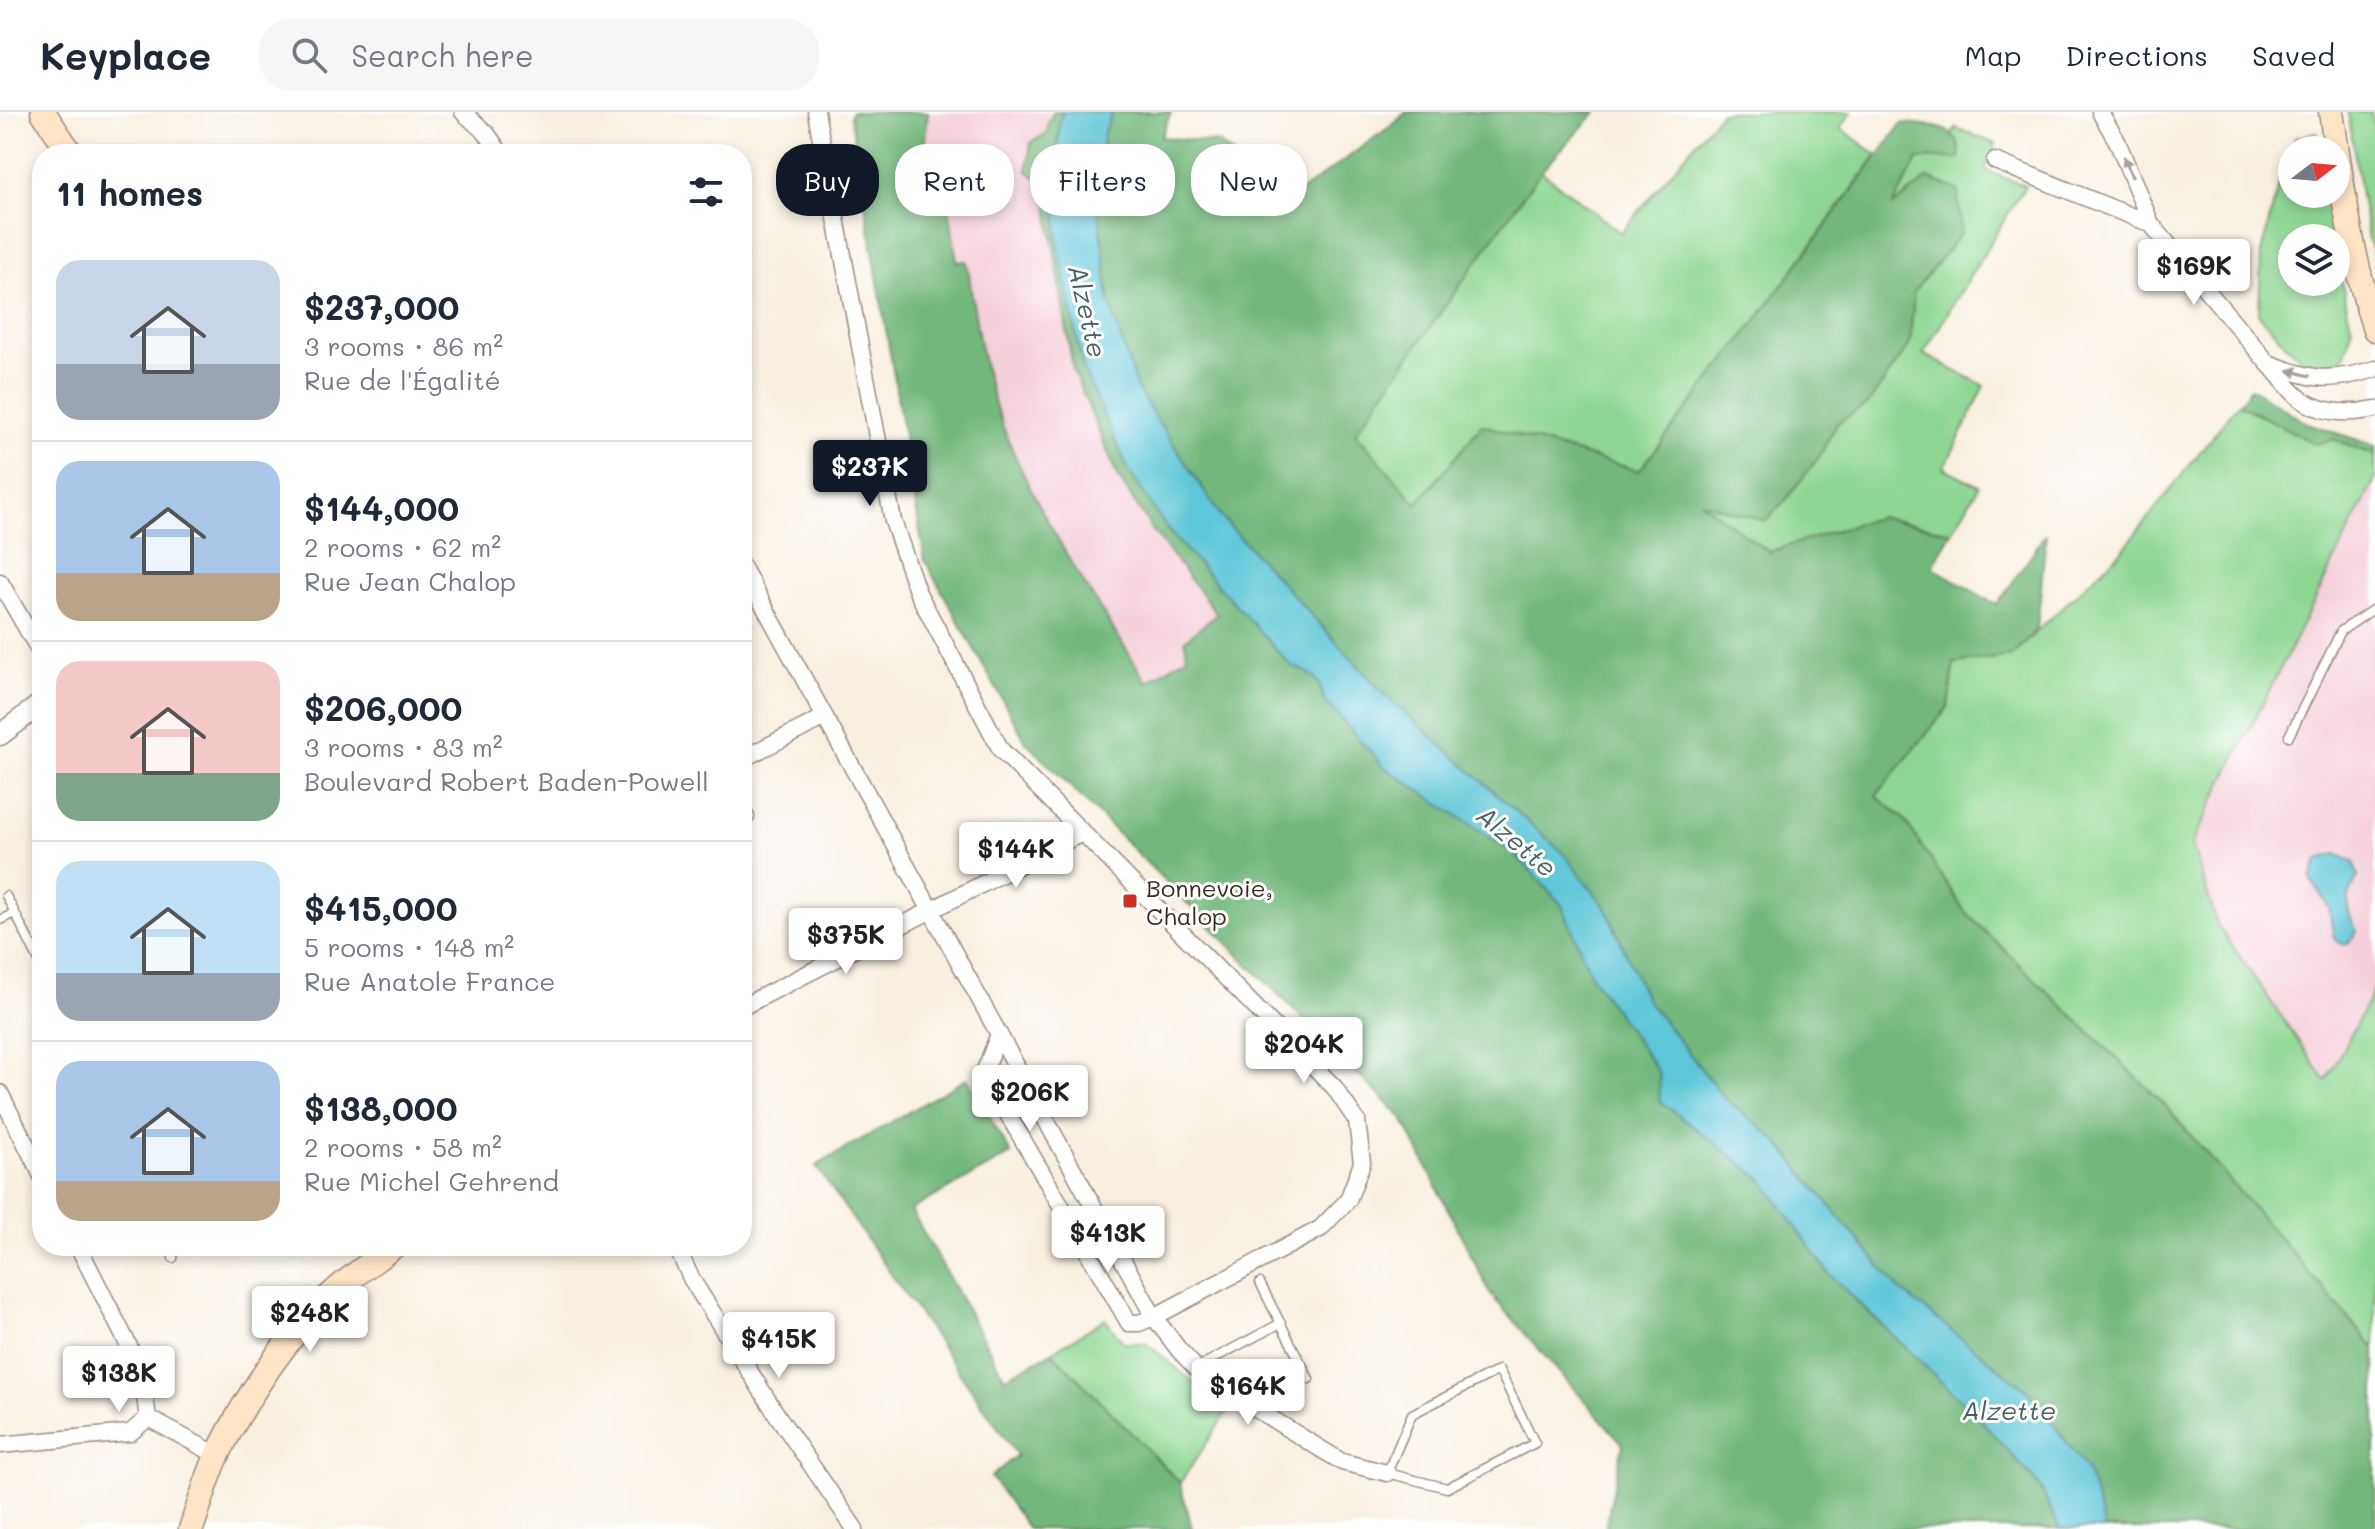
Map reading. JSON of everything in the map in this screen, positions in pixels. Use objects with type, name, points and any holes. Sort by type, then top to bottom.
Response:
[{"type":"main road","points":[[43,112],[64,144]]},
{"type":"main road","points":[[2331,112],[2352,242],[2375,329]]},
{"type":"main road","points":[[191,1529],[217,1455],[278,1355],[308,1317],[377,1256]]},
{"type":"street","points":[[463,112],[494,144]]},
{"type":"street","points":[[816,112],[893,521],[917,591],[1001,750],[1334,1087],[1357,1121],[1362,1163],[1348,1200],[1320,1229],[1154,1317],[1129,1323],[984,1073],[999,1034]]},
{"type":"street","points":[[2100,112],[2117,141],[2151,224],[2296,396],[2328,411],[2359,413],[2375,409]]},
{"type":"street","points":[[1995,161],[2151,224]]},
{"type":"street","points":[[2268,363],[2322,379],[2346,377],[2375,369]]},
{"type":"street","points":[[0,582],[32,638]]},
{"type":"street","points":[[752,584],[1154,1317],[1179,1350],[1217,1385],[1342,1462],[1387,1473]]},
{"type":"street","points":[[0,735],[32,711]]},
{"type":"street","points":[[752,754],[825,717]]},
{"type":"street","points":[[752,1002],[1082,833]]},
{"type":"street","points":[[3,1104],[32,1158]]},
{"type":"street","points":[[83,1256],[141,1370],[148,1418]]},
{"type":"street","points":[[681,1256],[692,1280],[777,1415],[855,1529]]},
{"type":"street","points":[[0,1445],[130,1433],[148,1418]]},
{"type":"street","points":[[148,1418],[217,1455]]},
{"type":"lane","points":[[2289,736],[2341,631],[2375,608]]},
{"type":"lane","points":[[6,896],[32,947]]},
{"type":"lane","points":[[0,920],[15,913]]},
{"type":"lane","points":[[1260,1283],[1309,1379]]},
{"type":"lane","points":[[1196,1368],[1281,1323]]},
{"type":"lane","points":[[1499,1370],[1535,1443],[1447,1488],[1387,1473],[1412,1414],[1499,1370]]},
{"type":"shaded area","points":[[928,112],[1054,112],[1048,122],[1046,144],[1030,144],[1030,216],[1048,216],[1073,370],[1118,477],[1153,531],[1217,615],[1186,640],[1187,655],[1147,683],[1039,507],[1002,426],[980,350],[966,261],[957,262],[950,216],[1014,216],[1014,144],[924,144]]},
{"type":"shaded area","points":[[2375,480],[2375,989],[2327,1081],[2217,924],[2192,844]]},
{"type":"green space","points":[[852,112],[928,112],[924,144],[895,144],[895,216],[950,216],[957,262],[967,261],[984,366],[1017,461],[1088,590],[1147,682],[1187,656],[1185,640],[1217,614],[1153,531],[1118,477],[1073,370],[1049,216],[1057,216],[1058,242],[1083,369],[1168,530],[1291,665],[1314,677],[1324,700],[1384,767],[1514,853],[1562,905],[1592,977],[1659,1073],[1660,1101],[1763,1180],[1831,1276],[1981,1420],[2039,1485],[2060,1529],[1605,1529],[1623,1444],[1491,1295],[1403,1119],[1026,742],[925,561],[867,216],[879,216],[879,144],[855,144]]},
{"type":"green space","points":[[1054,112],[1063,112],[1058,144],[1031,144],[1047,134],[1048,122]]},
{"type":"green space","points":[[1112,112],[1171,112],[1161,137],[1220,144],[1191,144],[1191,216],[1307,216],[1307,187],[1406,112],[1596,112],[1541,171],[1355,433],[1417,504],[1482,425],[1639,471],[1758,318],[1902,123],[1941,128],[1955,138],[1959,158],[1918,159],[1892,207],[1928,178],[1958,190],[1961,233],[1914,292],[1910,344],[1868,404],[1837,423],[1819,457],[1765,521],[1700,502],[1769,552],[1879,517],[1952,532],[1932,567],[1997,605],[2046,533],[2037,629],[2011,656],[1954,663],[1948,707],[1876,796],[1903,818],[1966,913],[2161,1101],[2375,1349],[2375,1529],[2105,1529],[2087,1470],[2029,1392],[1899,1289],[1775,1139],[1725,1099],[1646,999],[1606,908],[1384,694],[1222,518],[1137,389],[1109,300],[1099,216],[1175,216],[1175,144],[1102,144]]},
{"type":"green space","points":[[1721,112],[1852,112],[1840,128],[1877,155],[1758,318],[1639,471],[1482,425],[1417,504],[1355,433],[1541,171],[1621,233]]},
{"type":"green space","points":[[2348,112],[2371,112],[2375,130],[2375,261],[2368,239]]},
{"type":"green space","points":[[1956,128],[1996,144],[1985,170],[2025,186],[1923,354],[1985,386],[1944,468],[1979,486],[1952,532],[1879,517],[1769,552],[1697,500],[1819,457],[1837,423],[1868,404],[1910,344],[1913,292],[1961,233],[1890,209],[1918,159],[1960,149],[1951,134]]},
{"type":"green space","points":[[2278,187],[2278,208],[2328,208],[2331,224],[2278,224],[2278,296],[2345,296],[2352,330],[2344,357],[2329,364],[2312,364],[2299,356],[2259,315],[2261,253]]},
{"type":"green space","points":[[2251,388],[2305,422],[2375,446],[2375,455],[2333,439],[2316,444],[2238,404]]},
{"type":"green space","points":[[2238,404],[2316,444],[2333,439],[2375,455],[2375,480],[2192,844],[2217,924],[2326,1081],[2375,989],[2375,1349],[2161,1101],[1966,913],[1903,818],[1876,796],[1948,707],[1954,663],[2011,656],[2122,551]]},
{"type":"green space","points":[[967,1078],[1011,1154],[911,1210],[1005,1378],[1052,1352],[1180,1483],[1192,1529],[1028,1529],[991,1477],[1017,1455],[816,1166]]},
{"type":"green space","points":[[1105,1319],[1124,1343],[1146,1343],[1228,1411],[1180,1483],[1052,1352]]},
{"type":"water","name":"Alzette","points":[[1063,112],[1112,112],[1102,144],[1058,144]]},
{"type":"water","name":"Alzette","points":[[1057,216],[1099,216],[1109,300],[1137,389],[1222,518],[1384,694],[1563,853],[1606,908],[1646,999],[1725,1099],[1775,1139],[1899,1289],[2029,1392],[2087,1470],[2105,1529],[2060,1529],[2039,1485],[1981,1420],[1831,1276],[1763,1180],[1660,1101],[1659,1073],[1592,977],[1562,905],[1514,853],[1384,767],[1324,700],[1314,677],[1291,666],[1168,530],[1129,471],[1083,369],[1058,242]]},
{"type":"water","points":[[2336,854],[2354,862],[2358,876],[2348,904],[2357,932],[2348,943],[2341,944],[2334,938],[2329,908],[2311,879],[2318,859]]},
{"type":"place","name":"Bonnevoie, Chalop","points":[[1130,901]]}]
